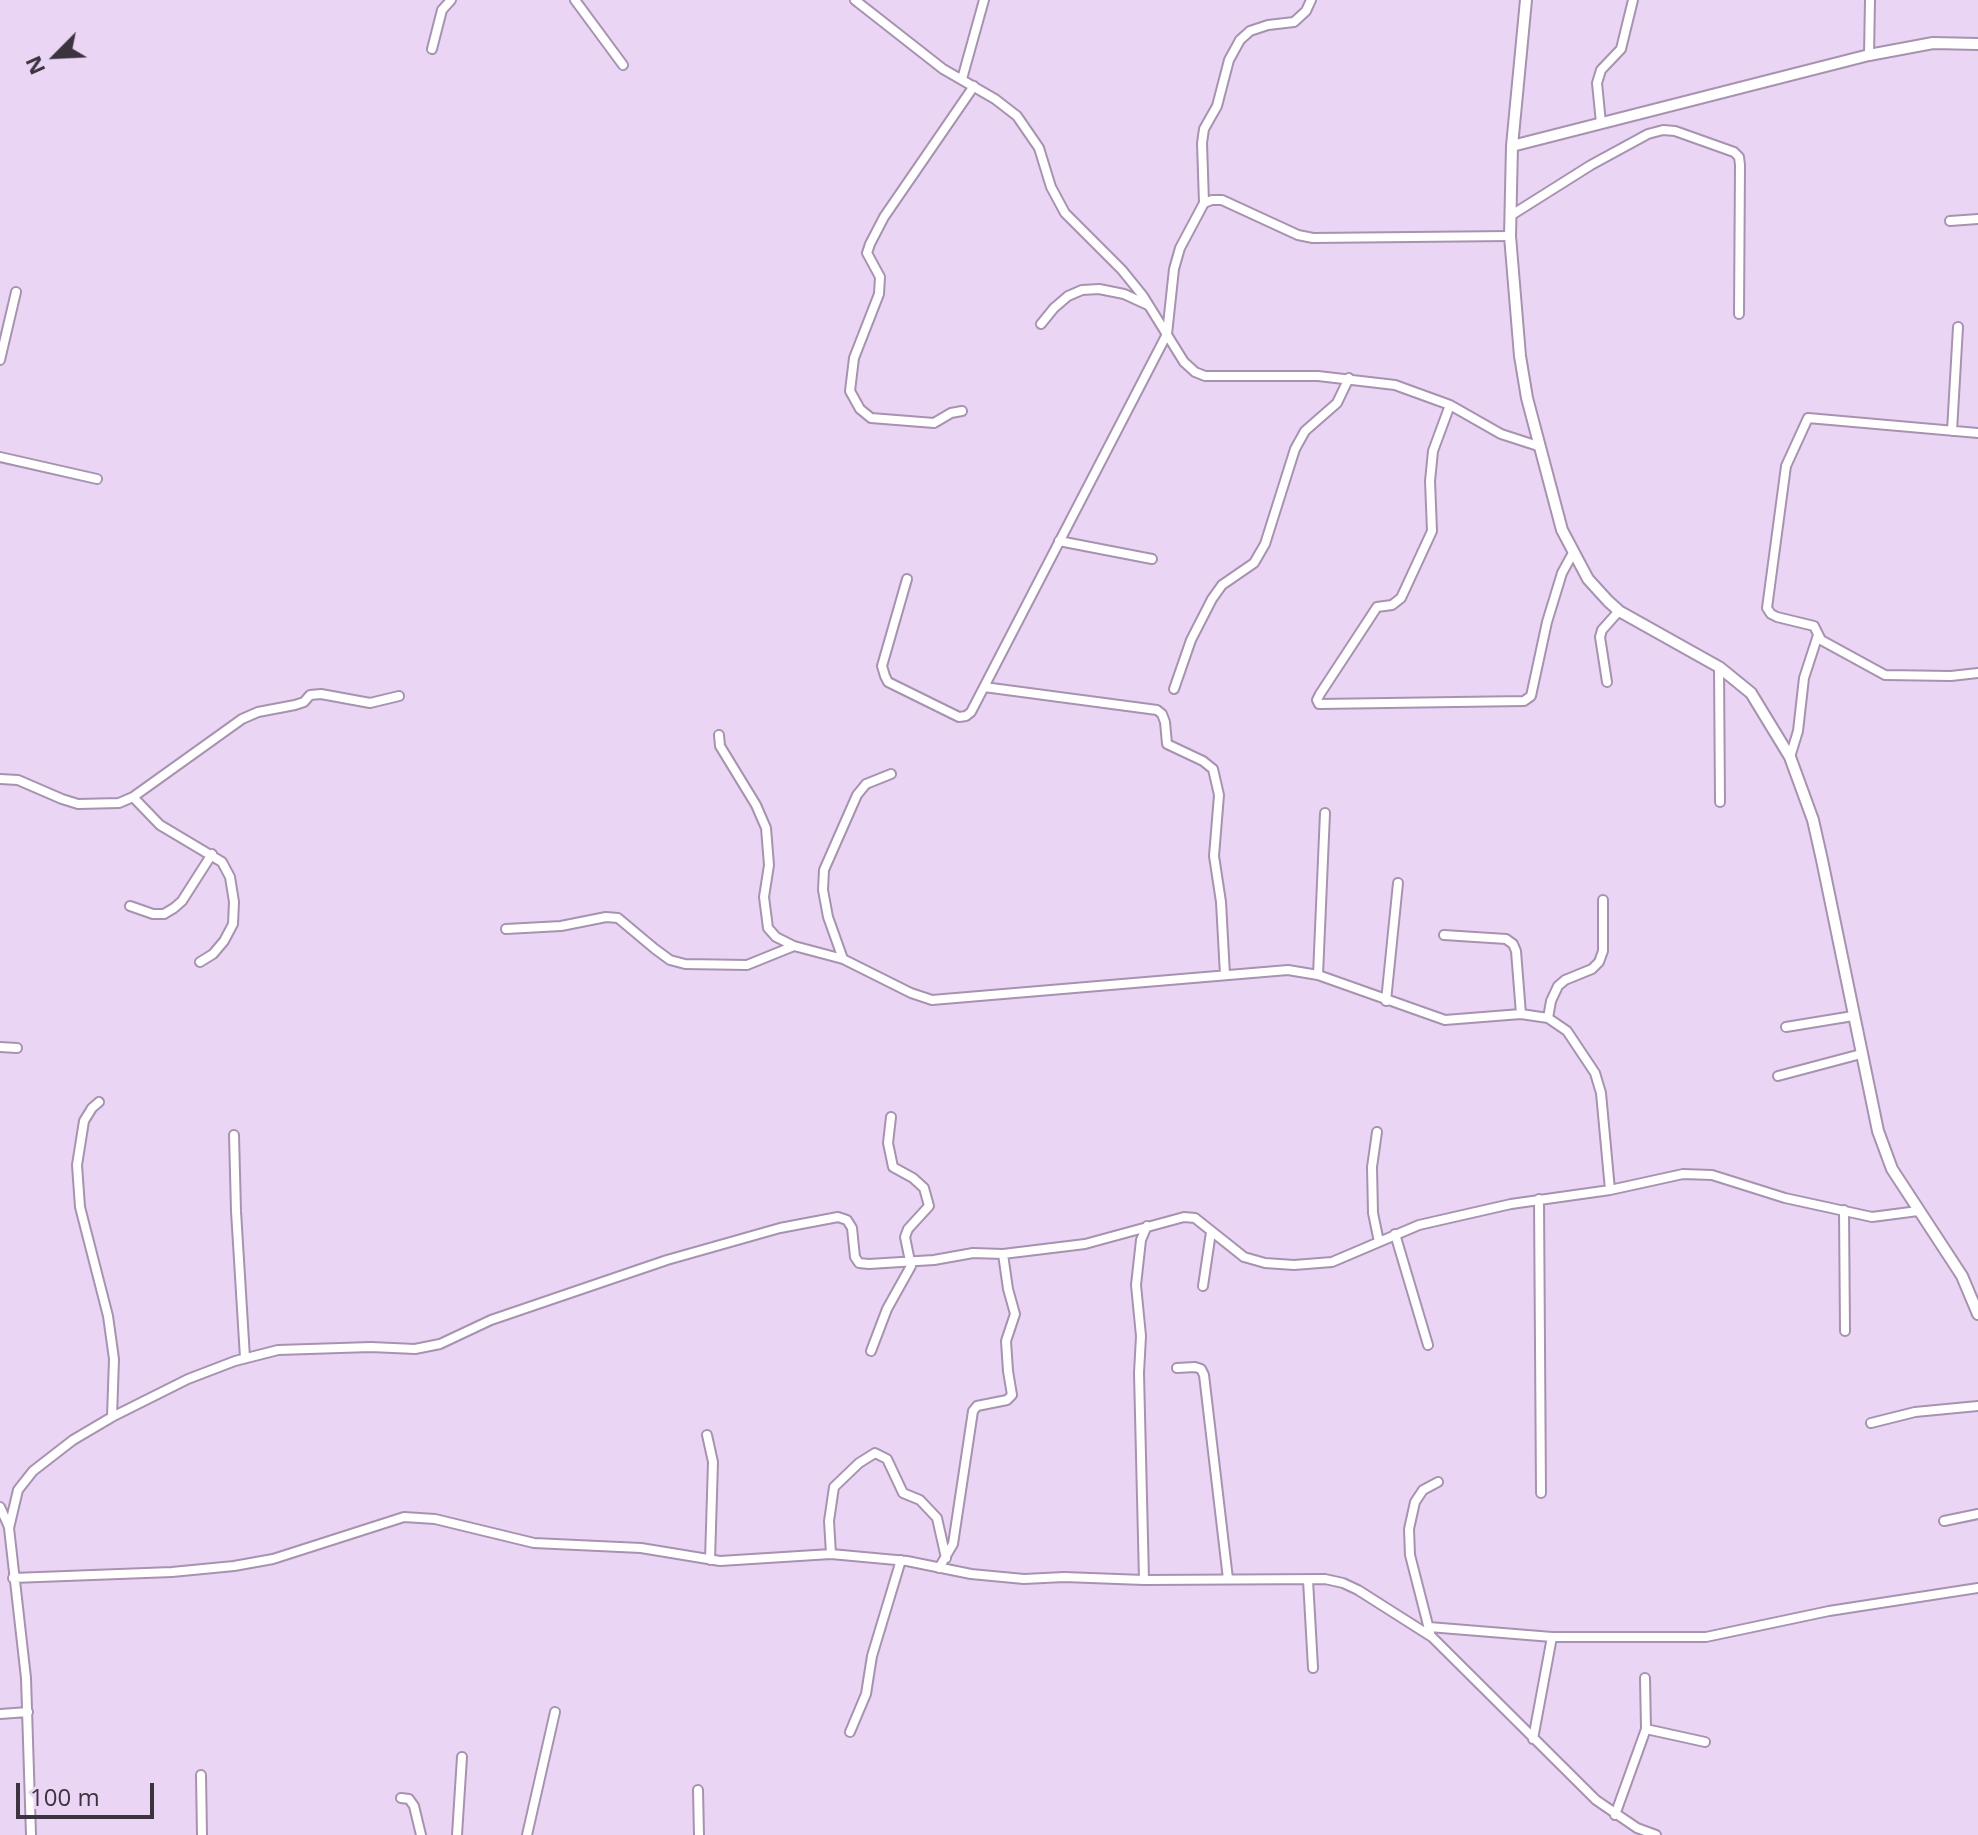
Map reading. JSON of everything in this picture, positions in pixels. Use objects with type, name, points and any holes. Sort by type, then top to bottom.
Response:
[{"type":"street","points":[[432,49],[442,10],[451,0]]},
{"type":"street","points":[[575,0],[623,65]]},
{"type":"street","points":[[855,0],[868,5],[919,51],[1017,116],[1039,148],[1051,187],[1065,213],[1122,270],[1184,362],[1195,372],[1205,376],[1349,378],[1395,385],[1450,405],[1484,427],[1538,446]]},
{"type":"street","points":[[962,79],[984,0]]},
{"type":"street","points":[[907,579],[882,666],[888,682],[959,717],[971,712],[1167,334],[1174,269],[1180,248],[1204,203],[1204,129],[1217,106],[1229,60],[1240,40],[1250,31],[1294,22],[1306,11],[1311,0]]},
{"type":"street","points":[[1526,0],[1512,146],[1510,236],[1520,356],[1538,446],[1562,530],[1588,579],[1619,611],[1719,667],[1751,693],[1790,757],[1816,833],[1878,1131],[1892,1169],[1962,1276],[1976,1301],[1978,1314]]},
{"type":"street","points":[[1601,123],[1597,83],[1601,70],[1621,49],[1633,0]]},
{"type":"street","points":[[1869,55],[1870,0]]},
{"type":"street","points":[[1512,146],[1869,55],[1933,43],[1978,44]]},
{"type":"street","points":[[962,411],[951,413],[934,423],[871,418],[860,409],[850,391],[854,358],[879,294],[880,277],[867,253],[870,244],[884,217],[974,86]]},
{"type":"street","points":[[1510,216],[1591,165],[1648,134],[1675,131],[1734,152],[1740,165],[1739,314]]},
{"type":"street","points":[[1204,203],[1222,200],[1298,235],[1313,238],[1510,236]]},
{"type":"street","points":[[1950,221],[1978,219]]},
{"type":"street","points":[[1041,324],[1068,296],[1082,290],[1099,289],[1124,294],[1149,306]]},
{"type":"street","points":[[0,360],[16,292]]},
{"type":"street","points":[[1952,431],[1958,327]]},
{"type":"street","points":[[1174,689],[1191,640],[1212,599],[1222,585],[1254,563],[1265,544],[1295,449],[1305,431],[1337,403],[1349,378]]},
{"type":"street","points":[[1450,405],[1433,451],[1430,481],[1432,531],[1401,598],[1392,605],[1377,607],[1320,694],[1319,704],[1524,701],[1531,696],[1547,622],[1562,573],[1573,553]]},
{"type":"street","points":[[1978,433],[1808,418],[1786,466],[1767,608],[1777,617],[1814,626],[1818,635],[1885,675],[1978,673]]},
{"type":"street","points":[[0,457],[97,479]]},
{"type":"street","points":[[1059,541],[1152,559]]},
{"type":"street","points":[[1607,682],[1600,637],[1602,630],[1619,611]]},
{"type":"street","points":[[1790,757],[1798,731],[1804,678],[1818,635]]},
{"type":"street","points":[[1719,667],[1720,802]]},
{"type":"street","points":[[984,687],[1157,710],[1165,722],[1167,744],[1213,769],[1219,795],[1214,856],[1221,902],[1225,975]]},
{"type":"street","points":[[0,779],[18,780],[78,804],[119,803],[133,797],[242,719],[258,712],[295,705],[304,702],[310,695],[321,694],[370,703],[399,696]]},
{"type":"street","points":[[719,735],[720,746],[756,805],[766,828],[769,865],[764,916],[768,928],[776,937],[794,946],[843,959],[911,993],[932,1000],[1277,970],[1318,975],[1445,1020],[1521,1014],[1548,1018],[1567,1031],[1595,1073],[1601,1093],[1610,1190]]},
{"type":"street","points":[[843,959],[828,917],[823,890],[824,870],[857,795],[866,784],[891,774]]},
{"type":"street","points":[[133,797],[160,825],[222,862],[230,877],[233,924],[213,954],[200,962]]},
{"type":"street","points":[[1318,975],[1325,813]]},
{"type":"street","points":[[130,906],[153,914],[164,914],[174,908],[182,901],[212,854]]},
{"type":"street","points":[[1386,1001],[1398,883]]},
{"type":"street","points":[[1548,1018],[1558,986],[1592,969],[1599,962],[1603,951],[1603,900]]},
{"type":"street","points":[[506,929],[618,918],[670,960],[685,964],[747,965],[794,946]]},
{"type":"street","points":[[1444,935],[1506,939],[1513,944],[1521,1014]]},
{"type":"street","points":[[1786,1027],[1853,1016]]},
{"type":"street","points":[[0,1047],[17,1048]]},
{"type":"street","points":[[1778,1076],[1861,1054]]},
{"type":"street","points":[[99,1102],[84,1121],[77,1165],[80,1207],[108,1316],[114,1359],[112,1417]]},
{"type":"street","points":[[871,1351],[887,1309],[908,1274],[905,1237],[908,1229],[929,1206],[928,1197],[913,1178],[893,1167],[888,1143],[891,1117]]},
{"type":"street","points":[[1377,1132],[1372,1167],[1373,1213],[1379,1242]]},
{"type":"street","points":[[234,1135],[245,1358]]},
{"type":"street","points":[[31,1835],[28,1712],[9,1528],[18,1490],[33,1471],[73,1440],[112,1417],[188,1379],[245,1358],[278,1350],[415,1349],[440,1344],[491,1320],[667,1260],[780,1228],[838,1217],[847,1220],[852,1228],[855,1257],[859,1263],[909,1262],[973,1253],[1003,1254],[1085,1244],[1184,1217],[1195,1218],[1244,1257],[1265,1263],[1294,1265],[1332,1262],[1419,1225],[1539,1199],[1610,1190],[1683,1174],[1712,1175],[1785,1198],[1872,1217],[1918,1211]]},
{"type":"street","points":[[1539,1199],[1541,1493]]},
{"type":"street","points":[[1844,1210],[1845,1331]]},
{"type":"street","points":[[1144,1580],[1139,1373],[1141,1336],[1136,1285],[1141,1240],[1147,1226]]},
{"type":"street","points":[[1203,1286],[1211,1232]]},
{"type":"street","points":[[1395,1234],[1428,1345]]},
{"type":"street","points":[[939,1568],[953,1544],[973,1411],[977,1406],[1007,1400],[1012,1395],[1006,1341],[1015,1314],[1003,1254]]},
{"type":"street","points":[[1177,1368],[1195,1367],[1201,1369],[1204,1375],[1228,1579]]},
{"type":"street","points":[[1871,1423],[1915,1412],[1978,1406]]},
{"type":"street","points":[[707,1435],[713,1462],[710,1560]]},
{"type":"street","points":[[831,1554],[829,1521],[834,1487],[859,1463],[875,1453],[887,1459],[903,1493],[920,1500],[937,1518],[946,1558]]},
{"type":"street","points":[[1432,1637],[1410,1555],[1409,1529],[1415,1502],[1423,1490],[1438,1482]]},
{"type":"street","points":[[0,1507],[9,1528]]},
{"type":"street","points":[[1944,1521],[1978,1514]]},
{"type":"street","points":[[13,1578],[172,1572],[234,1566],[273,1559],[404,1517],[435,1519],[534,1543],[641,1548],[710,1560],[831,1554],[901,1560],[971,1574],[1024,1579],[1325,1579],[1343,1583],[1432,1637],[1576,1782],[1615,1815],[1656,1835]]},
{"type":"street","points":[[850,1732],[866,1694],[872,1656],[901,1560]]},
{"type":"street","points":[[1308,1580],[1313,1668]]},
{"type":"street","points":[[1429,1627],[1552,1637],[1706,1637],[1829,1611],[1978,1588]]},
{"type":"street","points":[[1533,1739],[1552,1637]]},
{"type":"street","points":[[1615,1815],[1646,1729],[1645,1678]]},
{"type":"street","points":[[0,1714],[28,1712]]},
{"type":"street","points":[[527,1835],[555,1712]]},
{"type":"street","points":[[1646,1729],[1705,1742]]},
{"type":"street","points":[[457,1835],[462,1757]]},
{"type":"street","points":[[201,1775],[202,1835]]},
{"type":"street","points":[[698,1790],[699,1835]]},
{"type":"street","points":[[401,1798],[409,1799],[414,1806],[421,1835]]}]
